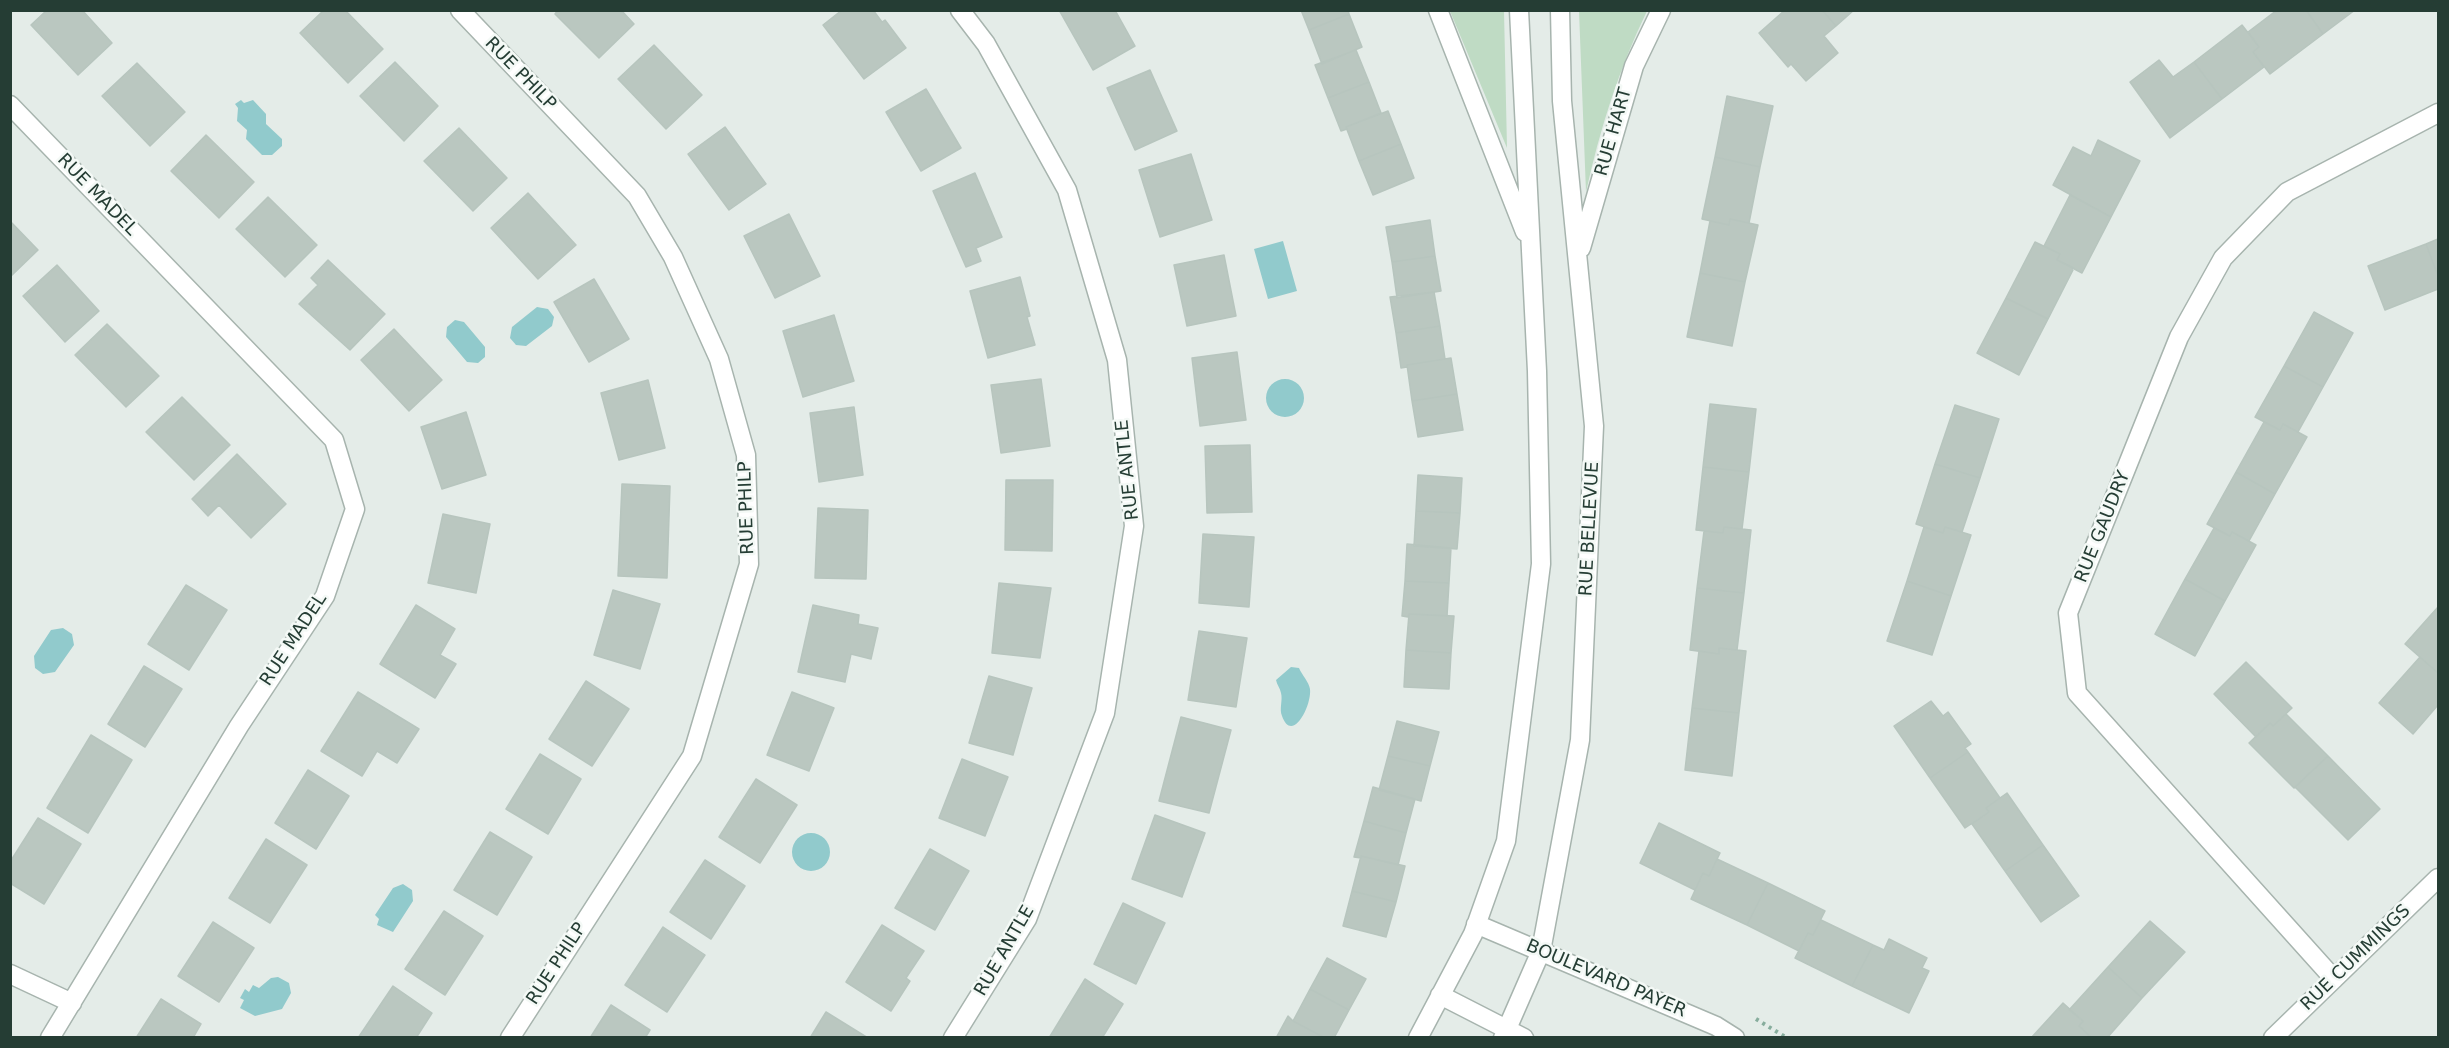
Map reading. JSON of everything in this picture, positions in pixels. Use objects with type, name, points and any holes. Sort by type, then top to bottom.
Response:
[{"type":"street","name":"RUE PHILP","points":[[460,10],[637,196],[673,257],[719,359],[746,455],[749,564],[692,756],[510,1038]]},
{"type":"street","name":"RUE ANTLE","points":[[953,1038],[1027,919],[1105,713],[1134,526],[1116,360],[1067,190],[986,44],[960,10]]},
{"type":"street","points":[[1438,10],[1530,247]]},
{"type":"street","points":[[1418,1038],[1476,924],[1506,840],[1541,564],[1520,10]]},
{"type":"street","name":"RUE BELLEVUE","points":[[1512,1035],[1541,951],[1580,740],[1594,426],[1562,101],[1560,10]]},
{"type":"street","name":"RUE HART","points":[[1578,258],[1634,66],[1661,10]]},
{"type":"street","name":"RUE MADEL","points":[[10,105],[334,440],[355,509],[325,596],[239,726],[50,1038]]},
{"type":"street","name":"RUE GAUDRY","points":[[2334,979],[2077,693],[2068,613],[2179,337],[2223,258],[2287,192],[2439,113]]},
{"type":"street","name":"RUE CUMMINGS","points":[[2273,1038],[2439,878]]},
{"type":"street","name":"BOULEVARD PAYER","points":[[1476,924],[1716,1026],[1735,1038]]},
{"type":"street","points":[[10,974],[72,1003]]},
{"type":"street","points":[[1440,995],[1512,1035]]},
{"type":"green space","points":[[1450,11],[1504,11],[1507,148]]},
{"type":"green space","points":[[1579,11],[1647,11],[1611,99],[1586,192]]},
{"type":"water","points":[[241,100],[244,103],[253,100],[266,114],[266,124],[282,139],[282,146],[272,155],[262,155],[246,139],[247,130],[237,121],[238,108],[235,104]]},
{"type":"water","points":[[1283,241],[1297,291],[1268,299],[1254,249]]},
{"type":"water","points":[[537,307],[548,309],[554,317],[552,326],[526,346],[516,345],[510,338],[512,327]]},
{"type":"water","points":[[455,320],[464,322],[485,347],[485,357],[478,363],[467,362],[446,337],[447,327]]},
{"type":"water","points":[[1285,379],[1299,384],[1304,398],[1299,412],[1285,417],[1271,412],[1266,398],[1271,384]]},
{"type":"water","points":[[63,628],[72,634],[74,645],[55,672],[43,674],[35,668],[34,656],[51,630]]},
{"type":"water","points":[[1291,667],[1299,668],[1310,689],[1310,696],[1301,719],[1291,726],[1286,724],[1282,716],[1281,691],[1276,680]]},
{"type":"water","points":[[811,833],[825,838],[830,852],[825,866],[811,871],[797,866],[792,852],[797,838]]},
{"type":"water","points":[[403,884],[412,890],[413,901],[393,932],[377,925],[379,919],[375,915],[393,888]]},
{"type":"water","points":[[278,977],[289,983],[291,993],[282,1009],[255,1016],[240,1008],[244,1000],[240,998],[245,989],[249,992],[253,985],[259,988],[271,978]]},
{"type":"building","points":[[47,10],[82,10],[112,43],[78,75],[31,25]]},
{"type":"building","points":[[324,10],[345,10],[383,49],[348,83],[300,33]]},
{"type":"building","points":[[558,10],[621,10],[634,24],[599,58],[555,14]]},
{"type":"building","points":[[842,10],[873,10],[882,22],[885,20],[906,48],[864,79],[823,25]]},
{"type":"building","points":[[1059,10],[1115,10],[1135,46],[1093,70]]},
{"type":"building","points":[[1301,10],[1348,10],[1349,14],[1309,30]]},
{"type":"building","points":[[1785,10],[1822,10],[1836,26],[1824,36],[1838,53],[1806,81],[1791,64],[1788,67],[1759,33]]},
{"type":"building","points":[[1822,10],[1854,10],[1836,26]]},
{"type":"building","points":[[2277,10],[2306,10],[2323,34],[2270,74],[2253,52],[2259,47],[2248,32]]},
{"type":"building","points":[[2306,10],[2355,10],[2323,34]]},
{"type":"building","points":[[1349,14],[1362,47],[1322,64],[1309,30]]},
{"type":"building","points":[[2242,25],[2259,47],[2253,52],[2264,67],[2222,99],[2194,62]]},
{"type":"building","points":[[654,45],[702,95],[666,129],[618,79]]},
{"type":"building","points":[[1356,50],[1369,82],[1328,98],[1315,65]]},
{"type":"building","points":[[2159,60],[2173,77],[2194,62],[2222,99],[2170,138],[2130,82]]},
{"type":"building","points":[[395,62],[438,106],[404,141],[360,96]]},
{"type":"building","points":[[137,63],[185,112],[150,146],[102,96]]},
{"type":"building","points":[[1150,70],[1177,131],[1135,150],[1107,88]]},
{"type":"building","points":[[1369,82],[1381,113],[1341,131],[1328,98]]},
{"type":"building","points":[[926,89],[961,148],[921,171],[886,112]]},
{"type":"building","points":[[1727,96],[1773,106],[1760,167],[1715,157]]},
{"type":"building","points":[[1388,111],[1401,144],[1359,161],[1346,127]]},
{"type":"building","points":[[725,127],[766,184],[729,210],[688,154]]},
{"type":"building","points":[[459,128],[507,178],[473,211],[424,161]]},
{"type":"building","points":[[206,135],[254,182],[219,218],[171,171]]},
{"type":"building","points":[[2098,140],[2140,161],[2111,217],[2053,185],[2073,147],[2091,156]]},
{"type":"building","points":[[1401,144],[1414,178],[1373,195],[1359,161]]},
{"type":"building","points":[[1191,154],[1212,220],[1160,237],[1139,170]]},
{"type":"building","points":[[1715,157],[1760,167],[1749,223],[1730,219],[1729,225],[1702,219]]},
{"type":"building","points":[[975,173],[1002,237],[976,248],[981,261],[966,267],[933,191]]},
{"type":"building","points":[[528,193],[576,245],[538,279],[491,228]]},
{"type":"building","points":[[2070,195],[2111,217],[2082,273],[2057,260],[2060,254],[2044,246]]},
{"type":"building","points":[[268,197],[317,245],[285,277],[236,229]]},
{"type":"building","points":[[789,214],[820,276],[775,298],[744,236]]},
{"type":"building","points":[[1730,219],[1758,225],[1745,282],[1700,273],[1710,221],[1729,225]]},
{"type":"building","points":[[1430,220],[1435,256],[1392,262],[1386,227]]},
{"type":"building","points":[[10,221],[38,250],[10,277]]},
{"type":"building","points":[[2438,239],[2438,276],[2426,244]]},
{"type":"building","points":[[2035,242],[2060,254],[2057,260],[2074,268],[2048,319],[2006,298]]},
{"type":"building","points":[[2426,244],[2438,276],[2438,289],[2385,310],[2368,266]]},
{"type":"building","points":[[1224,255],[1236,316],[1187,326],[1174,265]]},
{"type":"building","points":[[1435,256],[1441,291],[1397,298],[1392,262]]},
{"type":"building","points":[[328,260],[385,314],[350,350],[299,304],[318,285],[311,278]]},
{"type":"building","points":[[57,265],[99,311],[65,342],[23,296]]},
{"type":"building","points":[[1700,273],[1745,282],[1732,346],[1687,337]]},
{"type":"building","points":[[1020,277],[1035,345],[988,358],[970,291]]},
{"type":"building","points":[[594,279],[629,339],[589,362],[554,302]]},
{"type":"building","points":[[1434,292],[1440,326],[1396,333],[1390,297]]},
{"type":"building","points":[[2006,298],[2048,319],[2019,375],[1977,353]]},
{"type":"building","points":[[2314,312],[2353,333],[2323,387],[2284,366]]},
{"type":"building","points":[[834,315],[854,381],[803,397],[783,331]]},
{"type":"building","points":[[107,324],[159,376],[126,407],[75,355]]},
{"type":"building","points":[[1440,326],[1445,359],[1401,368],[1396,333]]},
{"type":"building","points":[[394,329],[442,380],[409,411],[361,360]]},
{"type":"building","points":[[1237,352],[1246,420],[1200,426],[1192,358]]},
{"type":"building","points":[[1451,358],[1457,394],[1412,401],[1407,365]]},
{"type":"building","points":[[2284,366],[2323,387],[2298,432],[2283,424],[2280,430],[2255,417]]},
{"type":"building","points":[[1041,379],[1050,446],[1001,453],[991,385]]},
{"type":"building","points":[[648,380],[665,448],[619,460],[601,393]]},
{"type":"building","points":[[1457,394],[1463,430],[1418,437],[1412,401]]},
{"type":"building","points":[[182,397],[230,445],[194,480],[146,432]]},
{"type":"building","points":[[1710,404],[1756,409],[1749,472],[1703,467]]},
{"type":"building","points":[[1955,405],[1999,419],[1980,478],[1935,464]]},
{"type":"building","points":[[854,407],[863,475],[819,482],[810,413]]},
{"type":"building","points":[[466,412],[486,475],[442,489],[421,427]]},
{"type":"building","points":[[2264,422],[2280,430],[2283,424],[2307,437],[2275,494],[2236,472]]},
{"type":"building","points":[[1250,445],[1252,512],[1207,513],[1205,446]]},
{"type":"building","points":[[237,454],[286,504],[251,538],[219,505],[208,516],[192,499]]},
{"type":"building","points":[[1935,464],[1980,478],[1962,532],[1945,527],[1943,533],[1916,524]]},
{"type":"building","points":[[1703,467],[1749,472],[1742,529],[1724,527],[1723,533],[1696,530]]},
{"type":"building","points":[[2236,472],[2275,494],[2249,541],[2232,532],[2230,536],[2207,524]]},
{"type":"building","points":[[1418,475],[1462,478],[1460,513],[1416,511]]},
{"type":"building","points":[[1006,480],[1053,480],[1052,551],[1005,550]]},
{"type":"building","points":[[622,484],[670,486],[667,578],[618,576]]},
{"type":"building","points":[[818,508],[868,510],[866,579],[815,578]]},
{"type":"building","points":[[1416,511],[1460,513],[1457,549],[1414,546]]},
{"type":"building","points":[[443,514],[490,524],[476,593],[428,583]]},
{"type":"building","points":[[1724,527],[1751,530],[1744,593],[1697,588],[1704,531],[1723,533]]},
{"type":"building","points":[[1924,527],[1943,533],[1945,527],[1971,535],[1951,596],[1907,581]]},
{"type":"building","points":[[2214,528],[2230,536],[2232,532],[2256,545],[2225,601],[2185,579]]},
{"type":"building","points":[[1203,534],[1254,537],[1249,607],[1199,603]]},
{"type":"building","points":[[1407,544],[1451,548],[1449,583],[1405,581]]},
{"type":"building","points":[[2185,579],[2225,601],[2195,656],[2155,634]]},
{"type":"building","points":[[1405,581],[1449,583],[1447,616],[1409,614],[1408,617],[1402,616]]},
{"type":"building","points":[[1907,581],[1951,596],[1932,655],[1887,641]]},
{"type":"building","points":[[999,583],[1051,588],[1040,658],[992,653]]},
{"type":"building","points":[[186,585],[227,610],[189,670],[148,644]]},
{"type":"building","points":[[1697,588],[1744,593],[1737,650],[1719,648],[1719,654],[1690,650]]},
{"type":"building","points":[[613,590],[660,604],[640,669],[594,655]]},
{"type":"building","points":[[416,605],[455,629],[440,655],[456,664],[435,698],[380,664]]},
{"type":"building","points":[[813,605],[859,615],[858,624],[878,628],[871,659],[851,654],[845,682],[798,672]]},
{"type":"building","points":[[2438,607],[2438,673],[2405,644]]},
{"type":"building","points":[[1409,614],[1454,616],[1451,653],[1406,650]]},
{"type":"building","points":[[1199,631],[1247,638],[1236,707],[1188,700]]},
{"type":"building","points":[[1719,648],[1746,651],[1739,713],[1692,708],[1699,651],[1719,654]]},
{"type":"building","points":[[1406,650],[1451,653],[1449,689],[1404,687]]},
{"type":"building","points":[[2420,657],[2438,673],[2438,705],[2413,734],[2379,703]]},
{"type":"building","points":[[2246,662],[2292,708],[2273,726],[2270,723],[2256,737],[2214,694]]},
{"type":"building","points":[[144,666],[182,689],[145,747],[108,724]]},
{"type":"building","points":[[989,676],[1032,688],[1013,755],[969,743]]},
{"type":"building","points":[[586,681],[629,709],[592,766],[549,739]]},
{"type":"building","points":[[358,692],[419,729],[397,763],[377,751],[362,776],[321,751]]},
{"type":"building","points":[[792,692],[834,708],[809,771],[767,755]]},
{"type":"building","points":[[1931,701],[1943,716],[1948,712],[1971,744],[1965,748],[1968,752],[1930,778],[1894,726]]},
{"type":"building","points":[[1692,708],[1739,713],[1732,776],[1685,770]]},
{"type":"building","points":[[2286,714],[2328,756],[2294,788],[2249,743],[2270,723],[2273,726]]},
{"type":"building","points":[[1181,717],[1231,730],[1209,813],[1159,801]]},
{"type":"building","points":[[1397,721],[1439,732],[1430,766],[1388,756]]},
{"type":"building","points":[[91,735],[132,760],[88,833],[47,808]]},
{"type":"building","points":[[1968,752],[2000,798],[1986,808],[1989,812],[1965,828],[1930,778]]},
{"type":"building","points":[[540,754],[581,779],[548,834],[506,809]]},
{"type":"building","points":[[1388,756],[1430,766],[1421,801],[1379,790]]},
{"type":"building","points":[[2328,756],[2380,809],[2348,840],[2295,787]]},
{"type":"building","points":[[962,759],[1008,777],[985,836],[939,818]]},
{"type":"building","points":[[308,770],[349,796],[316,849],[275,823]]},
{"type":"building","points":[[756,779],[797,805],[760,863],[719,837]]},
{"type":"building","points":[[1373,787],[1415,799],[1406,833],[1364,821]]},
{"type":"building","points":[[2007,793],[2043,845],[2005,871],[1972,824],[1989,812],[1986,808]]},
{"type":"building","points":[[1155,815],[1205,833],[1182,897],[1132,879]]},
{"type":"building","points":[[38,818],[81,844],[44,904],[10,883],[10,862]]},
{"type":"building","points":[[1364,821],[1406,833],[1398,865],[1361,856],[1361,858],[1354,857]]},
{"type":"building","points":[[1659,823],[1720,853],[1709,876],[1703,873],[1695,890],[1640,863]]},
{"type":"building","points":[[490,832],[532,857],[497,915],[454,890]]},
{"type":"building","points":[[266,839],[307,865],[270,923],[229,898]]},
{"type":"building","points":[[2043,845],[2079,896],[2041,922],[2005,871]]},
{"type":"building","points":[[930,849],[969,871],[935,930],[895,908]]},
{"type":"building","points":[[1361,856],[1405,866],[1396,902],[1352,891]]},
{"type":"building","points":[[1717,859],[1768,883],[1747,925],[1691,899],[1703,873],[1709,876]]},
{"type":"building","points":[[705,860],[745,886],[711,939],[670,912]]},
{"type":"building","points":[[1768,883],[1825,911],[1813,935],[1808,933],[1799,951],[1747,925]]},
{"type":"building","points":[[1352,891],[1396,902],[1386,937],[1343,926]]},
{"type":"building","points":[[1123,903],[1165,923],[1136,984],[1094,964]]},
{"type":"building","points":[[444,911],[483,936],[445,995],[405,969]]},
{"type":"building","points":[[1821,920],[1873,945],[1852,986],[1795,958],[1808,933],[1813,935]]},
{"type":"building","points":[[2150,921],[2185,952],[2142,998],[2108,967]]},
{"type":"building","points":[[213,922],[254,948],[219,1002],[178,976]]},
{"type":"building","points":[[882,925],[924,951],[906,978],[910,981],[891,1011],[846,982]]},
{"type":"building","points":[[663,927],[705,955],[667,1012],[625,985]]},
{"type":"building","points":[[1889,939],[1927,958],[1922,968],[1929,971],[1909,1013],[1852,986],[1873,945],[1884,950]]},
{"type":"building","points":[[1327,958],[1366,979],[1349,1010],[1310,989]]},
{"type":"building","points":[[2108,967],[2142,998],[2107,1038],[2092,1038],[2079,1026],[2083,1021],[2069,1010]]},
{"type":"building","points":[[1085,979],[1123,1004],[1102,1038],[1049,1038]]},
{"type":"building","points":[[393,986],[432,1013],[416,1038],[358,1038]]},
{"type":"building","points":[[1310,989],[1349,1010],[1334,1038],[1325,1038],[1293,1021]]},
{"type":"building","points":[[161,999],[201,1024],[193,1038],[136,1038]]},
{"type":"building","points":[[2063,1003],[2083,1021],[2079,1026],[2092,1038],[2031,1038]]},
{"type":"building","points":[[611,1005],[650,1030],[645,1038],[590,1038]]},
{"type":"building","points":[[826,1012],[868,1038],[810,1038]]},
{"type":"building","points":[[1288,1016],[1293,1021],[1325,1038],[1276,1038]]}]
